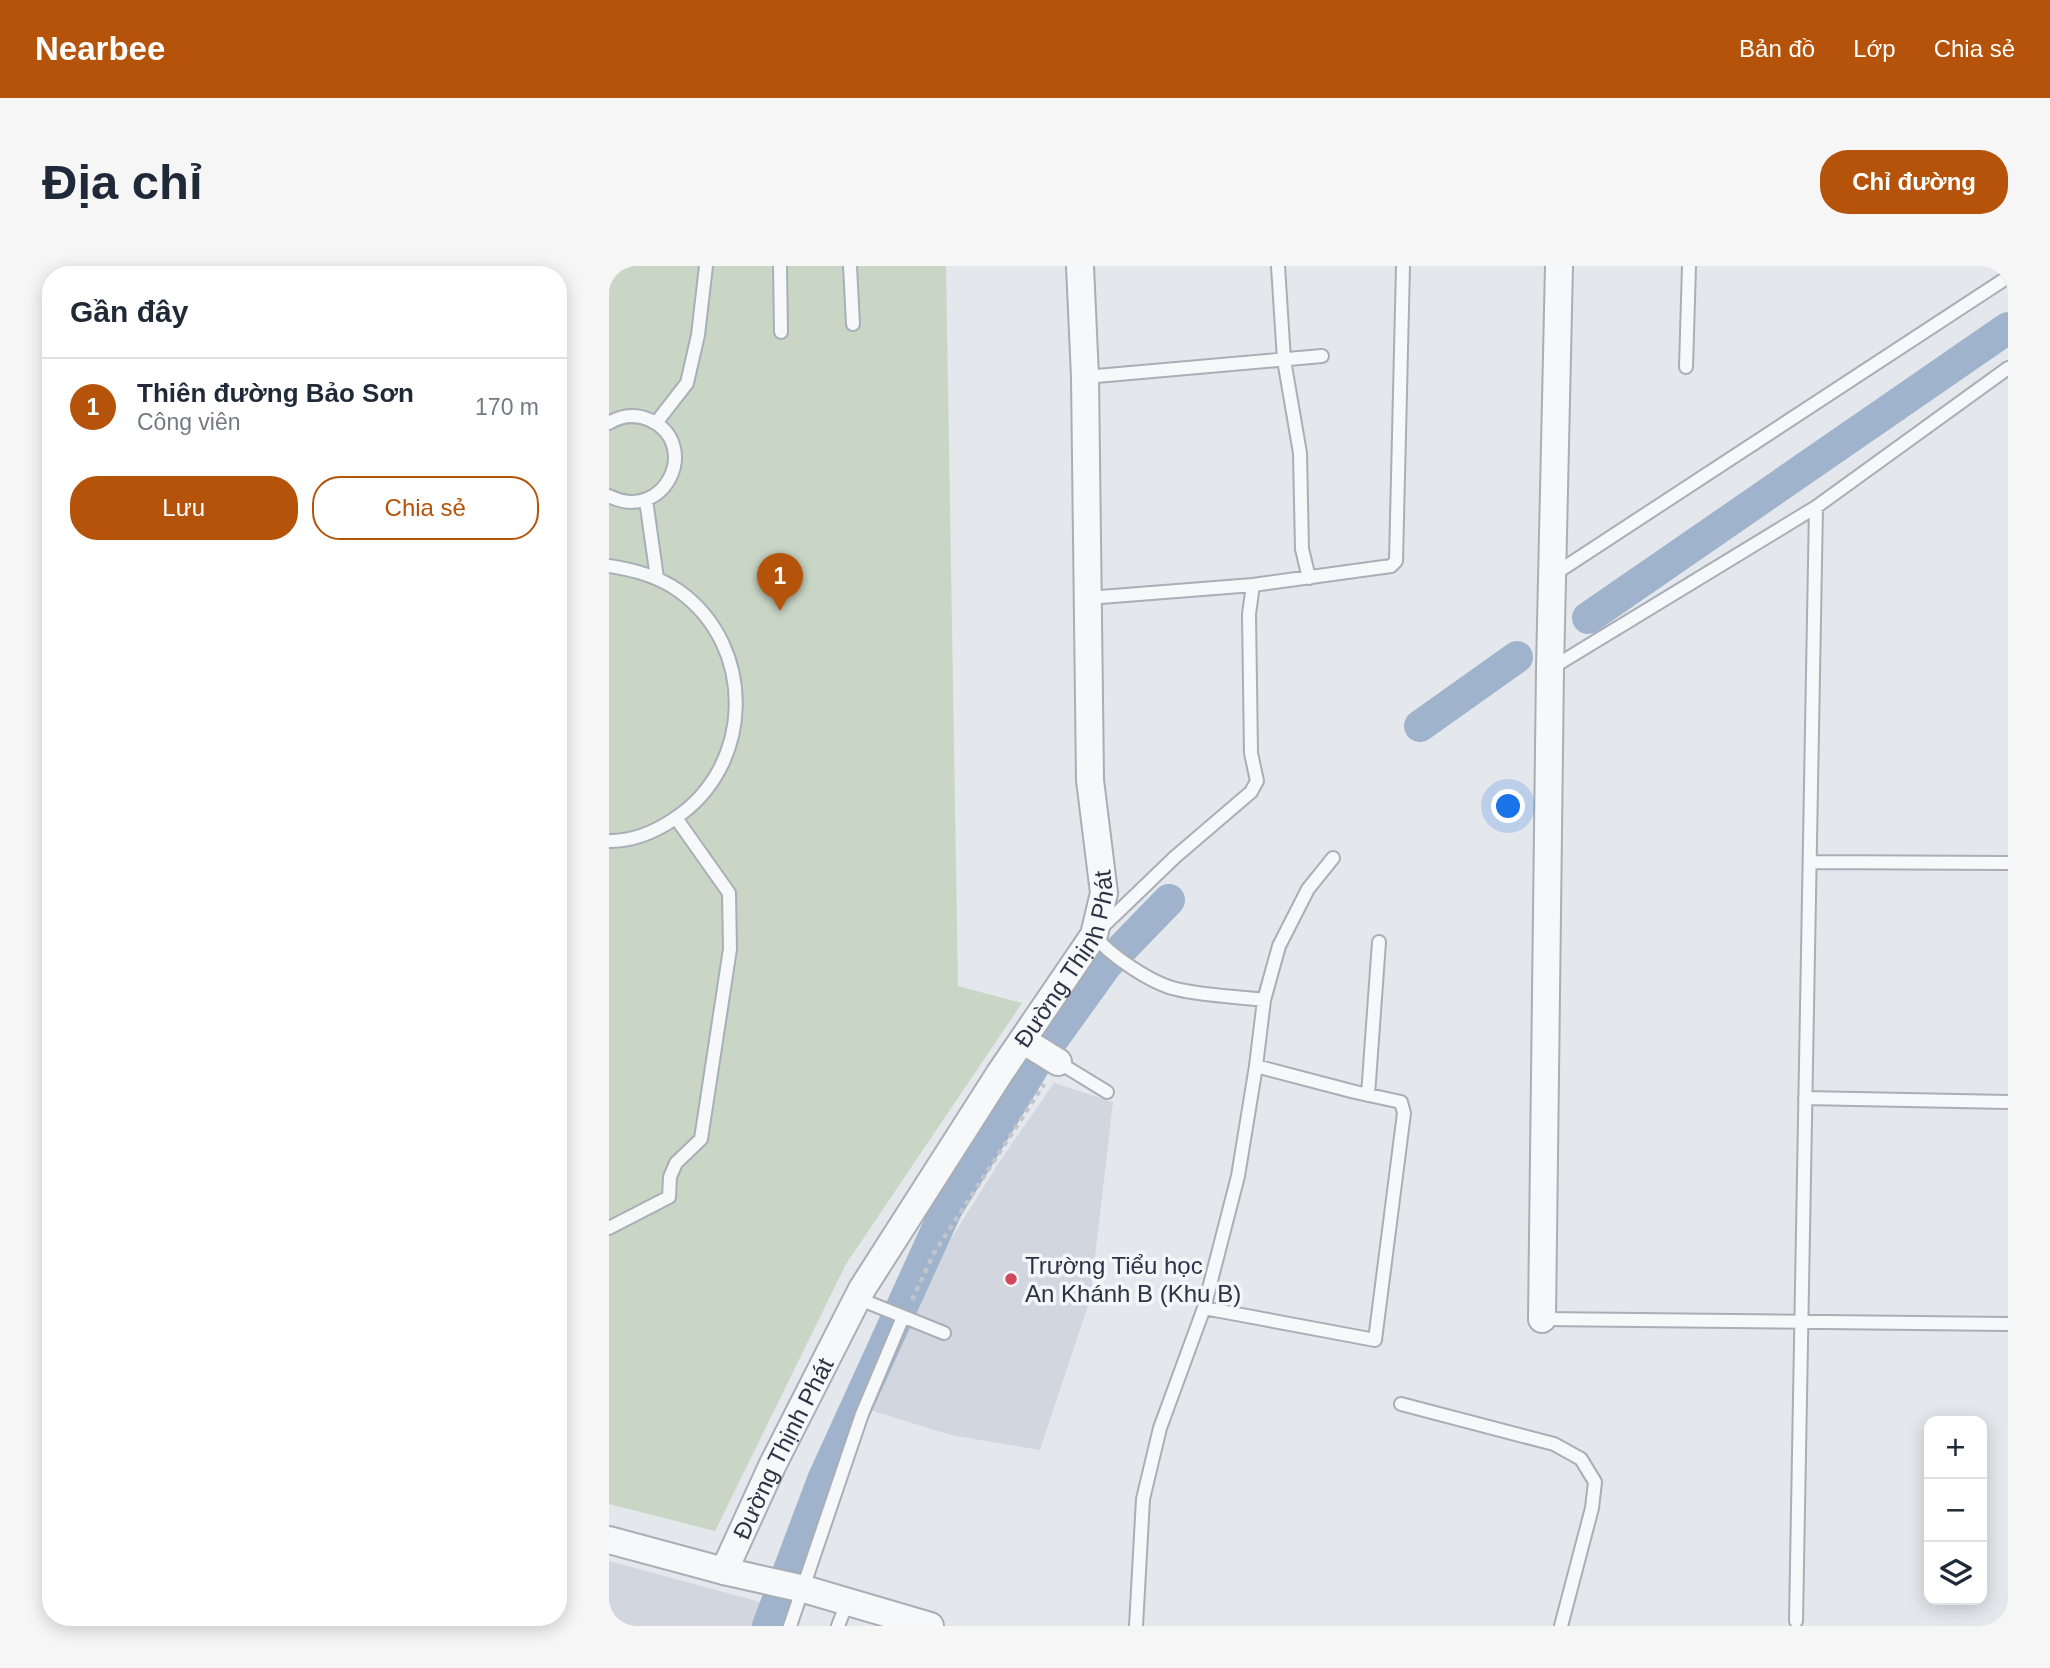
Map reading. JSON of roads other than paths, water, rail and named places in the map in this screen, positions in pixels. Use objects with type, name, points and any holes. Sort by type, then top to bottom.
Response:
[{"type":"street","name":"Đường Thịnh Phát","points":[[724,1572],[773,1464],[858,1299],[1000,1073],[1042,1052],[1098,940],[1104,893],[1090,780],[1085,377],[1080,266]]},
{"type":"street","points":[[1542,1319],[1550,669],[1559,266]]},
{"type":"street","points":[[609,1540],[724,1572],[797,1587],[842,1614],[930,1626]]},
{"type":"lane","points":[[656,423],[687,383],[698,335],[706,266]]},
{"type":"lane","points":[[780,266],[781,332]]},
{"type":"lane","points":[[850,266],[853,324]]},
{"type":"lane","points":[[1278,266],[1284,360],[1300,453],[1302,549],[1310,578]]},
{"type":"lane","points":[[1088,598],[1253,585],[1391,566],[1396,561],[1403,266]]},
{"type":"lane","points":[[1686,368],[1689,266]]},
{"type":"lane","points":[[1552,575],[2008,277]]},
{"type":"lane","points":[[1085,377],[1322,356]]},
{"type":"lane","points":[[1550,669],[1816,507],[2008,368]]},
{"type":"lane","points":[[609,422],[631,415],[656,423],[666,432],[673,445],[675,458],[673,472],[658,494],[633,502],[619,501],[609,496]]},
{"type":"lane","points":[[646,500],[657,578]]},
{"type":"lane","points":[[1796,1621],[1816,507]]},
{"type":"lane","points":[[609,566],[657,578],[698,607],[714,627],[726,649],[734,674],[737,699],[736,724],[730,749],[719,773],[704,793],[676,818],[642,835],[609,841]]},
{"type":"lane","points":[[1253,585],[1249,614],[1251,739],[1257,781],[1251,792],[1175,857],[1098,940],[1121,961],[1174,989],[1264,1000]]},
{"type":"lane","points":[[609,1228],[669,1197],[670,1177],[676,1163],[701,1139],[724,999],[730,949],[729,893],[676,818]]},
{"type":"lane","points":[[1136,1626],[1143,1499],[1160,1428],[1204,1308],[1237,1175],[1256,1066],[1264,1000],[1279,946],[1308,889],[1333,859]]},
{"type":"lane","points":[[1810,862],[2008,863]]},
{"type":"lane","points":[[1368,1095],[1379,942]]},
{"type":"lane","points":[[1042,1052],[1107,1092]]},
{"type":"lane","points":[[1204,1308],[1375,1339],[1404,1113],[1401,1102],[1256,1066]]},
{"type":"lane","points":[[1805,1098],[2008,1102]]},
{"type":"lane","points":[[858,1299],[944,1333]]},
{"type":"lane","points":[[790,1626],[797,1587],[862,1414],[902,1317]]},
{"type":"lane","points":[[1542,1319],[2008,1324]]},
{"type":"lane","points":[[1401,1404],[1554,1444],[1581,1459],[1595,1482],[1592,1508],[1561,1626]]},
{"type":"waterway","points":[[1588,618],[2008,328]]},
{"type":"waterway","points":[[1420,726],[1517,657]]},
{"type":"waterway","points":[[768,1626],[823,1480],[946,1210],[1035,1064],[1107,964],[1169,900]]},
{"type":"place","name":"Thiên đường Bảo Sơn","points":[[780,611]]},
{"type":"place","name":"Trường Tiểu học An Khánh B (Khu B)","points":[[1011,1279]]}]
